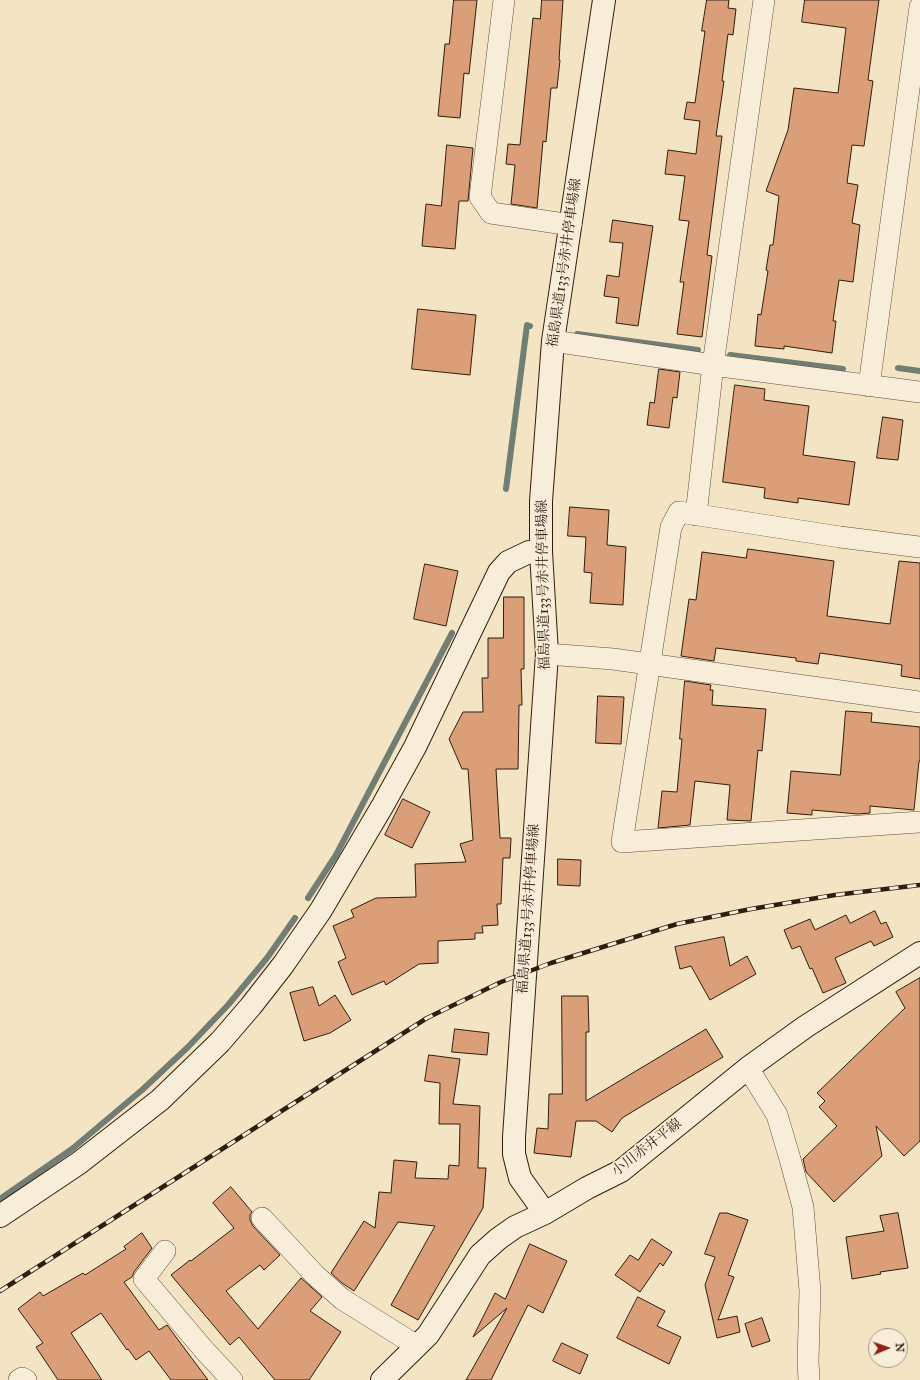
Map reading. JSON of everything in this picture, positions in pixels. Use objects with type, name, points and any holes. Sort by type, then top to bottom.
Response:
[{"type":"main road","name":"福島県道133号赤井停車場線","points":[[545,1213],[520,1178],[514,1154],[547,654],[541,552],[541,501],[554,341],[604,0]]},
{"type":"main road","points":[[0,1216],[79,1163],[160,1100],[220,1042],[251,1006],[321,910],[383,805],[415,747],[499,572],[508,562],[529,552],[541,552]]},
{"type":"main road","name":"小川赤井平線","points":[[382,1380],[428,1335],[480,1255],[498,1239],[515,1227],[545,1213],[587,1188],[621,1171],[748,1068],[805,1027],[920,953]]},
{"type":"street","points":[[504,0],[480,197],[491,213],[571,224]]},
{"type":"street","points":[[696,515],[713,365],[764,0]]},
{"type":"street","points":[[869,386],[918,35],[920,7]]},
{"type":"street","points":[[554,341],[713,365],[920,392]]},
{"type":"street","points":[[920,547],[840,537],[679,512],[670,526],[622,842],[920,822]]},
{"type":"street","points":[[547,654],[613,659],[920,702]]},
{"type":"street","points":[[748,1068],[776,1115],[804,1207],[810,1291],[808,1361],[809,1380]]},
{"type":"street","points":[[262,1218],[315,1275],[342,1299],[417,1346]]},
{"type":"street","points":[[165,1252],[144,1280],[205,1352],[232,1380]]},
{"type":"street","points":[[19,1380],[22,1378],[26,1380]]},
{"type":"building","points":[[454,0],[477,0],[469,74],[464,73],[460,118],[438,116],[445,44],[449,44]]},
{"type":"building","points":[[542,0],[563,0],[557,88],[551,88],[546,142],[543,141],[537,208],[511,204],[515,165],[506,164],[508,144],[520,145],[533,18],[540,19]]},
{"type":"building","points":[[707,0],[729,0],[728,8],[736,9],[733,35],[728,34],[722,81],[724,81],[716,136],[722,136],[707,255],[712,256],[702,337],[677,334],[684,282],[680,282],[689,221],[679,220],[685,176],[665,174],[668,150],[696,154],[700,121],[684,119],[687,102],[695,103],[705,31],[702,31]]},
{"type":"building","points":[[805,0],[879,0],[868,80],[873,81],[864,146],[852,145],[847,183],[858,185],[852,223],[860,225],[853,282],[839,280],[833,321],[836,321],[832,353],[784,346],[784,349],[755,346],[758,314],[761,315],[768,271],[766,270],[770,245],[773,245],[779,196],[766,191],[788,130],[794,88],[838,93],[846,28],[802,22]]},
{"type":"building","points":[[447,145],[473,148],[468,201],[459,201],[455,249],[422,246],[426,204],[441,206]]},
{"type":"building","points":[[613,220],[653,226],[638,326],[616,323],[619,298],[604,296],[607,275],[619,277],[623,243],[610,242]]},
{"type":"building","points":[[418,309],[476,315],[470,375],[412,369]]},
{"type":"building","points":[[659,369],[680,372],[677,398],[673,397],[669,428],[647,425],[650,402],[654,403]]},
{"type":"building","points":[[735,385],[765,389],[764,400],[809,406],[803,455],[855,462],[849,505],[798,498],[798,503],[764,498],[765,488],[723,482]]},
{"type":"building","points":[[883,417],[903,420],[898,460],[877,458]]},
{"type":"building","points":[[570,507],[609,510],[607,545],[626,547],[623,605],[590,603],[592,573],[584,572],[586,537],[568,536]]},
{"type":"building","points":[[748,549],[834,561],[827,616],[890,624],[899,561],[920,563],[920,679],[901,676],[902,665],[820,653],[818,664],[796,661],[796,658],[716,648],[714,661],[681,656],[689,599],[696,600],[702,552],[746,558]]},
{"type":"building","points":[[425,564],[458,571],[446,626],[414,619]]},
{"type":"building","points":[[504,597],[524,597],[524,669],[521,669],[522,705],[519,705],[518,769],[496,769],[500,838],[511,838],[510,858],[503,858],[501,904],[497,904],[498,925],[482,926],[483,933],[475,933],[475,939],[438,941],[438,963],[419,964],[386,985],[384,981],[352,995],[338,962],[346,958],[333,926],[354,917],[351,910],[376,898],[416,897],[415,864],[466,862],[460,844],[473,840],[468,769],[462,769],[449,739],[463,712],[483,712],[482,678],[488,678],[488,638],[503,638]]},
{"type":"building","points":[[685,681],[711,685],[710,690],[713,690],[712,705],[766,709],[762,751],[758,750],[751,821],[727,820],[730,785],[695,781],[690,825],[658,828],[662,791],[677,792]]},
{"type":"building","points":[[598,696],[624,697],[621,744],[596,743]]},
{"type":"building","points":[[846,711],[872,713],[871,722],[920,727],[920,761],[914,810],[870,806],[870,813],[858,814],[812,810],[812,815],[787,813],[791,771],[840,775]]},
{"type":"building","points":[[403,799],[430,812],[412,848],[385,835]]},
{"type":"building","points":[[558,859],[581,860],[580,886],[558,885]]},
{"type":"building","points":[[875,911],[881,924],[886,922],[893,937],[874,946],[871,941],[835,958],[846,983],[823,993],[800,946],[792,949],[784,930],[810,919],[815,930],[846,915],[850,923]]},
{"type":"building","points":[[724,937],[730,966],[747,956],[756,974],[710,1000],[691,966],[680,969],[675,947]]},
{"type":"building","points":[[920,978],[920,1141],[904,1156],[876,1126],[882,1156],[834,1202],[806,1172],[803,1159],[837,1126],[819,1107],[825,1101],[817,1093],[905,1008],[896,992]]},
{"type":"building","points":[[313,987],[319,1006],[335,995],[351,1020],[330,1033],[304,1041],[290,993]]},
{"type":"building","points":[[562,996],[588,996],[589,1032],[586,1032],[586,1101],[706,1029],[723,1057],[622,1118],[612,1132],[596,1121],[576,1121],[571,1157],[534,1153],[537,1128],[548,1129],[549,1094],[562,1094]]},
{"type":"building","points":[[455,1029],[489,1033],[487,1055],[452,1052]]},
{"type":"building","points":[[429,1055],[460,1059],[453,1104],[480,1106],[478,1168],[486,1168],[483,1208],[418,1320],[391,1305],[435,1226],[398,1222],[354,1291],[331,1273],[364,1221],[375,1228],[379,1192],[391,1193],[394,1160],[417,1162],[415,1178],[448,1179],[449,1165],[459,1166],[460,1124],[439,1124],[440,1083],[425,1081]]},
{"type":"building","points":[[231,1187],[252,1212],[250,1215],[250,1220],[253,1226],[280,1255],[264,1270],[260,1265],[226,1291],[258,1329],[301,1278],[322,1297],[310,1311],[341,1332],[309,1380],[275,1380],[239,1337],[230,1345],[171,1275],[234,1228],[213,1203]]},
{"type":"building","points":[[720,1213],[727,1213],[748,1220],[728,1275],[734,1277],[718,1320],[737,1316],[740,1332],[717,1338],[705,1285],[715,1257],[705,1254]]},
{"type":"building","points":[[898,1213],[908,1268],[880,1272],[881,1274],[852,1279],[846,1237],[884,1231],[880,1216]]},
{"type":"building","points":[[142,1233],[152,1248],[132,1277],[124,1282],[159,1330],[167,1325],[208,1380],[171,1380],[149,1351],[136,1360],[128,1349],[127,1350],[101,1313],[71,1333],[102,1380],[58,1380],[36,1347],[43,1343],[18,1309],[40,1292],[43,1296],[83,1273],[85,1275],[126,1249],[124,1247]]},
{"type":"building","points":[[652,1239],[672,1252],[663,1266],[660,1263],[640,1292],[615,1275],[630,1255],[638,1260]]},
{"type":"building","points":[[530,1244],[567,1261],[543,1313],[528,1305],[491,1380],[466,1380],[507,1308],[473,1337],[495,1293],[505,1299]]},
{"type":"building","points":[[638,1297],[665,1311],[657,1326],[681,1337],[669,1364],[617,1338]]},
{"type":"building","points":[[762,1318],[770,1341],[752,1347],[745,1324]]},
{"type":"building","points":[[562,1343],[588,1355],[580,1374],[553,1361]]},
{"type":"waterway","points":[[506,489],[527,325],[530,326]]},
{"type":"waterway","points":[[577,334],[698,350]]},
{"type":"waterway","points":[[730,355],[843,369]]},
{"type":"waterway","points":[[898,368],[920,371]]},
{"type":"waterway","points":[[308,898],[336,855],[452,633]]},
{"type":"waterway","points":[[0,1199],[72,1149],[142,1090],[188,1047],[228,1005],[267,958],[295,918]]},
{"type":"railway","points":[[0,1291],[427,1018],[501,982],[551,963],[677,924],[751,909],[835,895],[920,885]]}]
